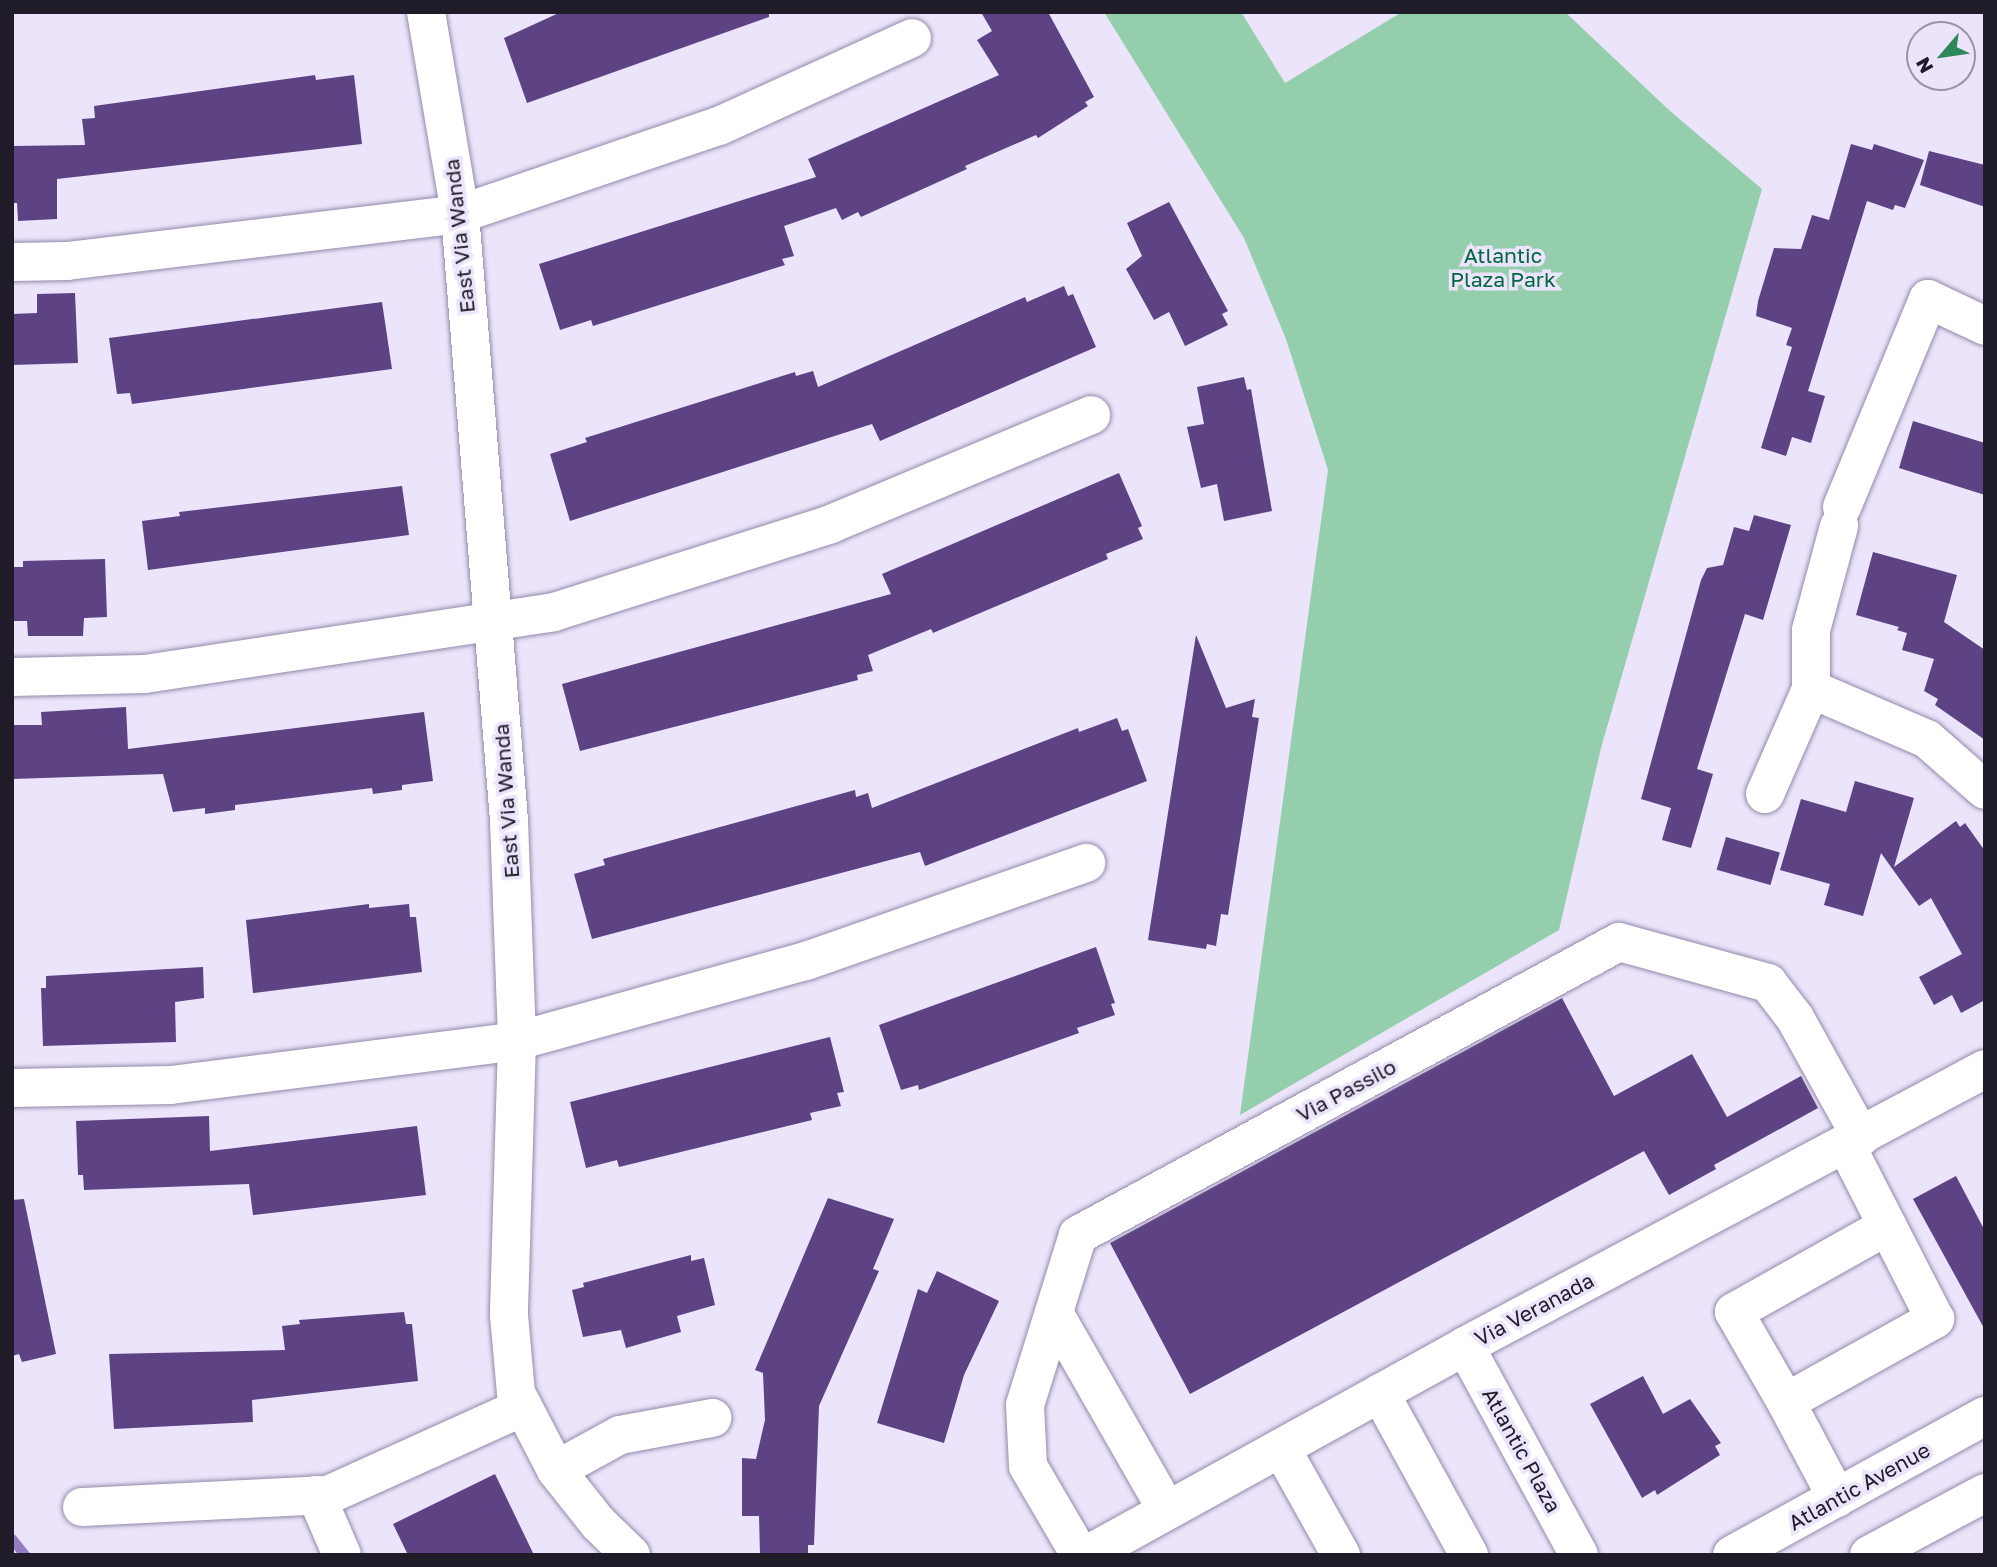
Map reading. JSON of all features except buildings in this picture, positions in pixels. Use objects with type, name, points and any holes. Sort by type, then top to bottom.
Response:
[{"type":"street","name":"East Via Wanda","points":[[426,12],[460,214],[509,821],[517,1041],[509,1315],[516,1393],[556,1470],[598,1523],[631,1555]]},
{"type":"street","points":[[12,262],[67,261],[460,214],[719,126],[912,38]]},
{"type":"street","points":[[1765,794],[1811,690],[1811,630],[1841,517],[1928,299],[1985,326]]},
{"type":"street","points":[[12,677],[145,674],[554,612],[831,524],[1091,415]]},
{"type":"street","points":[[1811,690],[1927,739],[1985,790]]},
{"type":"street","points":[[12,1088],[171,1085],[517,1041],[806,961],[1086,863]]},
{"type":"street","name":"Via Passilo","points":[[1080,1555],[1028,1465],[1025,1405],[1078,1235],[1619,942],[1768,983],[1795,1018],[1854,1141],[1887,1226],[1935,1318],[1786,1402]]},
{"type":"street","name":"Via Veranada","points":[[1087,1555],[1465,1346],[1985,1069]]},
{"type":"street","points":[[1837,1498],[1734,1312],[1887,1226]]},
{"type":"street","points":[[1054,1313],[1167,1510]]},
{"type":"street","name":"Atlantic Plaza","points":[[1465,1346],[1579,1555]]},
{"type":"street","points":[[1380,1393],[1469,1555]]},
{"type":"street","points":[[82,1507],[328,1495],[523,1407]]},
{"type":"street","name":"Atlantic Avenue","points":[[1732,1555],[1985,1416]]},
{"type":"street","points":[[556,1470],[620,1435],[712,1418]]},
{"type":"street","points":[[1281,1447],[1341,1555]]},
{"type":"street","points":[[1869,1555],[1985,1493]]},
{"type":"street","points":[[316,1495],[342,1555]]},
{"type":"green space","name":"Atlantic Plaza Park","points":[[1104,12],[1241,12],[1285,83],[1402,12],[1565,12],[1670,111],[1762,189],[1601,748],[1559,930],[1240,1115],[1328,470],[1286,339],[1244,238]]},
{"type":"waterway","points":[[12,1539],[25,1555]]}]
